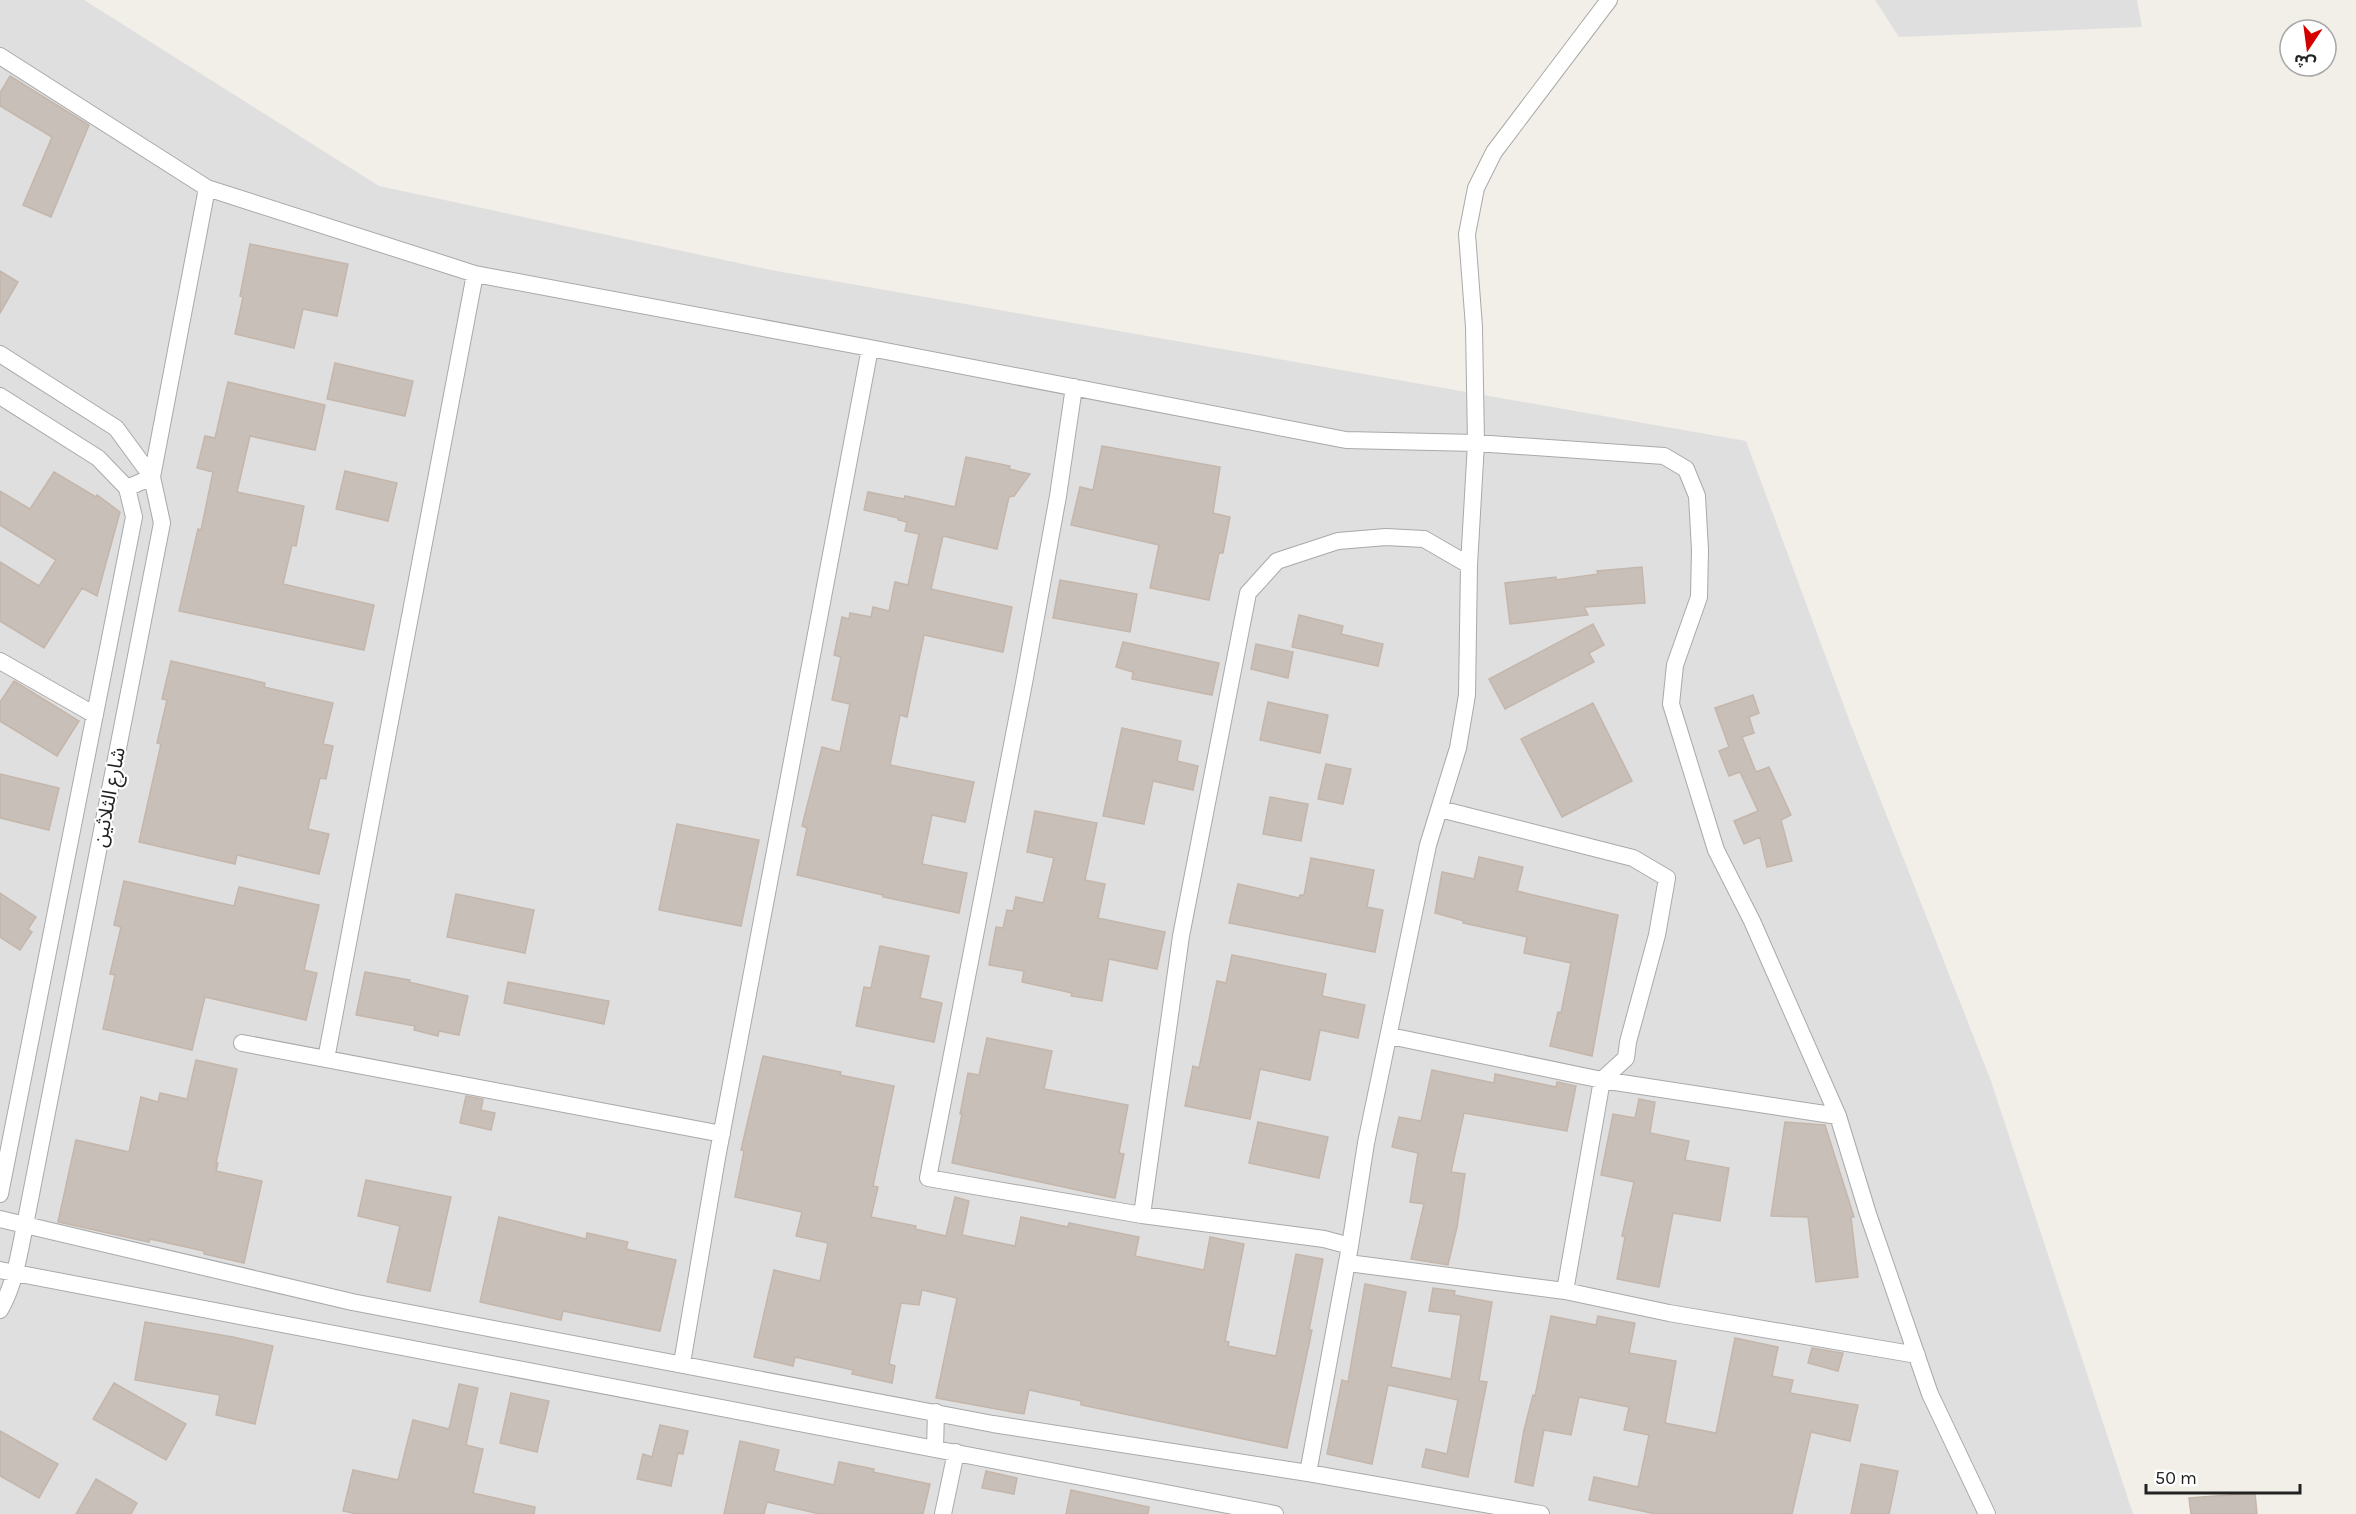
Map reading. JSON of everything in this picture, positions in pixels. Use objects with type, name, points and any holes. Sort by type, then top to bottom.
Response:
[{"type":"street","points":[[1308,1473],[1350,1246],[1366,1143],[1428,845],[1458,748],[1467,695],[1469,565],[1476,443],[1474,327],[1467,234],[1476,188],[1494,152],[1609,0]]},
{"type":"street","points":[[0,56],[207,188],[476,274],[1346,440],[1476,443],[1665,456],[1686,469],[1697,496],[1700,550],[1699,597],[1675,664],[1671,704],[1716,850],[1752,921],[1838,1116],[1868,1214],[1930,1394],[1987,1514]]},
{"type":"street","points":[[0,396],[98,458],[127,488],[152,477],[207,188]]},
{"type":"street","points":[[326,1059],[476,274]]},
{"type":"street","points":[[682,1363],[722,1134],[870,348]]},
{"type":"street","name":"شارع الثلاثين","points":[[0,354],[116,428],[152,477],[162,524],[25,1225],[7,1272],[8,1297],[0,1310]]},
{"type":"street","points":[[1074,387],[1058,496],[1024,683],[928,1178],[1142,1215],[1324,1239],[1350,1246]]},
{"type":"street","name":"شارع الثلاثين","points":[[0,1194],[134,517],[127,488]]},
{"type":"street","points":[[1142,1215],[1181,936],[1248,593],[1277,561],[1338,541],[1386,537],[1424,539],[1469,565]]},
{"type":"street","points":[[0,661],[95,715]]},
{"type":"street","points":[[1440,809],[1634,858],[1667,878],[1657,935],[1628,1042],[1626,1058],[1602,1080],[1565,1291]]},
{"type":"street","points":[[1390,1036],[1602,1080],[1838,1116]]},
{"type":"street","points":[[242,1043],[722,1134]]},
{"type":"street","points":[[0,1219],[352,1302],[993,1424],[1308,1473],[1542,1514]]},
{"type":"street","points":[[1347,1263],[1565,1291],[1668,1313],[1917,1354]]},
{"type":"street","points":[[7,1272],[1275,1514]]},
{"type":"street","points":[[934,1448],[936,1412]]},
{"type":"street","points":[[943,1514],[956,1452]]},
{"type":"shaded area","points":[[0,0],[84,0],[379,186],[771,270],[1746,441],[1851,725],[1991,1081],[2133,1514],[0,1514]]},
{"type":"shaded area","points":[[1875,0],[2137,0],[2142,27],[1899,37]]},
{"type":"building","points":[[10,76],[89,125],[51,217],[23,205],[52,137],[0,106],[0,93]]},
{"type":"building","points":[[250,244],[348,264],[337,316],[303,309],[294,348],[235,334],[243,297],[240,296]]},
{"type":"building","points":[[0,271],[18,282],[0,313]]},
{"type":"building","points":[[335,363],[413,381],[405,416],[327,399]]},
{"type":"building","points":[[228,382],[325,405],[315,450],[250,436],[237,492],[304,506],[296,546],[292,545],[283,584],[374,605],[364,650],[179,611],[198,529],[201,530],[213,472],[197,468],[205,436],[215,438]]},
{"type":"building","points":[[1102,446],[1220,467],[1213,513],[1230,517],[1223,553],[1219,553],[1209,600],[1150,588],[1159,545],[1071,525],[1080,487],[1093,490]]},
{"type":"building","points":[[966,457],[1010,466],[1009,469],[1030,474],[1014,496],[1009,497],[997,549],[943,536],[931,589],[1012,607],[1003,652],[924,635],[907,717],[900,715],[890,765],[974,782],[965,822],[932,815],[922,864],[967,873],[959,913],[797,875],[807,828],[802,826],[822,747],[840,752],[850,704],[832,700],[841,657],[834,655],[842,617],[849,619],[850,613],[871,617],[873,607],[889,611],[895,582],[908,585],[919,534],[905,531],[907,522],[898,520],[898,518],[864,510],[868,492],[904,499],[905,496],[955,507]]},
{"type":"building","points":[[345,471],[397,483],[388,521],[336,509]]},
{"type":"building","points":[[54,472],[96,497],[97,495],[120,512],[97,596],[82,588],[44,648],[0,621],[0,562],[39,586],[56,560],[0,525],[0,491],[30,509]]},
{"type":"building","points":[[1642,567],[1645,603],[1584,607],[1588,615],[1510,624],[1505,583],[1556,577],[1556,580],[1598,574],[1597,571]]},
{"type":"building","points":[[1060,580],[1137,594],[1130,632],[1053,618]]},
{"type":"building","points":[[1299,615],[1343,626],[1341,634],[1383,644],[1378,666],[1292,647]]},
{"type":"building","points":[[1593,624],[1604,645],[1589,653],[1594,662],[1505,709],[1489,679]]},
{"type":"building","points":[[1123,642],[1219,663],[1212,695],[1132,679],[1133,672],[1116,667]]},
{"type":"building","points":[[1256,644],[1293,652],[1288,678],[1251,669]]},
{"type":"building","points":[[171,661],[265,683],[264,687],[333,703],[323,744],[333,746],[326,779],[320,778],[308,829],[329,834],[319,874],[237,855],[235,864],[139,842],[161,744],[157,743],[167,700],[162,699]]},
{"type":"building","points":[[14,681],[79,721],[57,756],[0,721],[0,702]]},
{"type":"building","points":[[1753,695],[1759,713],[1749,717],[1754,733],[1742,737],[1756,772],[1769,767],[1791,815],[1781,820],[1792,861],[1767,867],[1760,837],[1744,844],[1734,821],[1758,811],[1740,772],[1729,776],[1719,751],[1729,747],[1715,708]]},
{"type":"building","points":[[1268,702],[1328,715],[1320,753],[1260,740]]},
{"type":"building","points":[[1593,703],[1632,781],[1562,817],[1521,739]]},
{"type":"building","points":[[1122,728],[1181,741],[1177,761],[1198,766],[1193,790],[1153,781],[1144,824],[1103,816]]},
{"type":"building","points":[[1326,764],[1351,769],[1343,804],[1318,799]]},
{"type":"building","points":[[0,774],[59,788],[49,830],[0,818]]},
{"type":"building","points":[[1270,797],[1308,804],[1301,841],[1263,834]]},
{"type":"building","points":[[1035,811],[1097,823],[1085,880],[1105,884],[1098,918],[1165,932],[1157,969],[1109,959],[1102,1001],[1071,996],[1072,993],[1022,982],[1024,971],[989,965],[996,927],[1003,928],[1007,910],[1013,911],[1016,897],[1043,903],[1054,858],[1027,852]]},
{"type":"building","points":[[677,824],[759,840],[741,926],[659,910]]},
{"type":"building","points":[[1479,857],[1523,867],[1517,891],[1618,915],[1592,1056],[1550,1046],[1558,1012],[1561,1013],[1571,963],[1524,953],[1527,937],[1463,923],[1464,921],[1435,913],[1442,872],[1474,879]]},
{"type":"building","points":[[1311,858],[1374,870],[1367,907],[1383,910],[1375,952],[1229,923],[1238,884],[1299,898],[1300,895],[1304,895]]},
{"type":"building","points":[[124,881],[234,906],[239,887],[319,905],[304,970],[317,973],[306,1020],[205,997],[192,1050],[103,1029],[115,975],[110,974],[121,927],[114,925]]},
{"type":"building","points":[[0,893],[36,917],[28,929],[32,932],[20,950],[0,937]]},
{"type":"building","points":[[456,894],[534,910],[525,953],[447,937]]},
{"type":"building","points":[[880,946],[929,956],[920,998],[942,1003],[934,1042],[856,1026],[864,987],[871,988]]},
{"type":"building","points":[[1232,955],[1326,974],[1322,996],[1365,1005],[1358,1038],[1320,1030],[1310,1080],[1260,1069],[1250,1119],[1185,1106],[1193,1066],[1199,1068],[1217,981],[1226,983]]},
{"type":"building","points":[[365,972],[410,980],[409,982],[468,996],[459,1035],[439,1031],[438,1036],[414,1030],[415,1026],[356,1015]]},
{"type":"building","points":[[508,982],[609,1001],[604,1024],[504,1003]]},
{"type":"building","points":[[987,1038],[1052,1051],[1044,1089],[1128,1105],[1119,1153],[1124,1154],[1115,1198],[952,1163],[968,1073],[979,1075]]},
{"type":"building","points":[[763,1056],[841,1072],[840,1075],[894,1086],[873,1186],[878,1187],[871,1217],[916,1226],[915,1229],[946,1236],[955,1197],[969,1201],[962,1235],[1015,1246],[1021,1217],[1068,1227],[1069,1223],[1139,1237],[1135,1256],[1204,1270],[1210,1237],[1244,1244],[1225,1341],[1229,1342],[1228,1346],[1276,1356],[1296,1254],[1323,1259],[1309,1330],[1312,1330],[1287,1448],[1081,1405],[1081,1401],[1029,1390],[1024,1414],[936,1398],[957,1298],[922,1290],[919,1305],[901,1303],[889,1364],[895,1366],[892,1383],[852,1374],[853,1370],[795,1357],[793,1366],[754,1357],[774,1270],[820,1281],[828,1243],[796,1236],[802,1212],[735,1197],[744,1151],[741,1150]]},
{"type":"building","points":[[196,1060],[237,1069],[216,1171],[262,1181],[244,1263],[150,1239],[149,1242],[58,1222],[76,1140],[129,1152],[141,1097],[158,1102],[160,1093],[187,1099]]},
{"type":"building","points":[[1432,1070],[1494,1083],[1495,1074],[1556,1087],[1557,1082],[1576,1086],[1567,1131],[1464,1113],[1451,1172],[1465,1174],[1457,1227],[1448,1265],[1411,1259],[1424,1204],[1410,1202],[1418,1153],[1392,1147],[1399,1117],[1421,1121]]},
{"type":"building","points":[[466,1096],[483,1099],[481,1110],[495,1113],[491,1130],[460,1123]]},
{"type":"building","points":[[1639,1099],[1655,1102],[1650,1133],[1689,1141],[1685,1160],[1729,1168],[1720,1221],[1673,1213],[1659,1287],[1617,1279],[1625,1237],[1622,1236],[1634,1182],[1601,1175],[1613,1114],[1635,1118]]},
{"type":"building","points":[[1258,1122],[1328,1137],[1319,1178],[1249,1163]]},
{"type":"building","points":[[1785,1122],[1825,1125],[1854,1217],[1851,1217],[1858,1277],[1816,1282],[1808,1217],[1771,1216]]},
{"type":"building","points":[[366,1180],[451,1197],[430,1291],[387,1282],[400,1226],[358,1216]]},
{"type":"building","points":[[499,1217],[586,1239],[587,1233],[628,1242],[626,1249],[676,1260],[660,1331],[563,1311],[561,1320],[480,1302]]},
{"type":"building","points":[[1365,1284],[1406,1292],[1391,1367],[1451,1379],[1461,1315],[1429,1311],[1433,1288],[1455,1291],[1454,1295],[1492,1302],[1479,1381],[1487,1382],[1468,1477],[1422,1467],[1426,1449],[1447,1454],[1458,1400],[1388,1385],[1372,1464],[1327,1454],[1342,1380],[1348,1382]]},
{"type":"building","points":[[1551,1316],[1596,1325],[1598,1316],[1635,1323],[1629,1353],[1676,1361],[1665,1423],[1716,1433],[1735,1338],[1778,1347],[1772,1376],[1793,1380],[1790,1393],[1858,1405],[1850,1441],[1811,1432],[1792,1514],[1656,1514],[1589,1500],[1594,1477],[1638,1487],[1649,1435],[1624,1430],[1629,1407],[1579,1397],[1571,1435],[1544,1430],[1533,1486],[1515,1482],[1524,1430],[1533,1395],[1535,1396]]},
{"type":"building","points":[[145,1322],[273,1346],[255,1424],[216,1415],[220,1395],[135,1380]]},
{"type":"building","points":[[1812,1348],[1843,1353],[1838,1371],[1808,1363]]},
{"type":"building","points":[[114,1383],[186,1424],[166,1460],[93,1419]]},
{"type":"building","points":[[459,1384],[478,1388],[466,1445],[483,1449],[473,1493],[535,1507],[534,1514],[357,1514],[343,1511],[353,1470],[398,1480],[413,1420],[449,1429]]},
{"type":"building","points":[[511,1393],[549,1401],[537,1452],[500,1443]]},
{"type":"building","points":[[660,1425],[688,1431],[683,1454],[678,1453],[671,1486],[637,1479],[643,1454],[652,1457]]},
{"type":"building","points":[[0,1431],[58,1464],[39,1498],[0,1476]]},
{"type":"building","points":[[740,1441],[779,1450],[774,1471],[834,1485],[839,1462],[930,1484],[923,1514],[820,1514],[767,1502],[764,1514],[724,1514]]},
{"type":"building","points":[[1861,1464],[1898,1471],[1889,1514],[1851,1514]]},
{"type":"building","points":[[986,1471],[1017,1478],[1014,1494],[982,1488]]},
{"type":"building","points":[[96,1479],[137,1503],[131,1514],[76,1514]]},
{"type":"building","points":[[1071,1490],[1149,1507],[1148,1514],[1066,1514]]},
{"type":"building","points":[[2255,1493],[2257,1514],[2191,1514],[2189,1498]]}]
